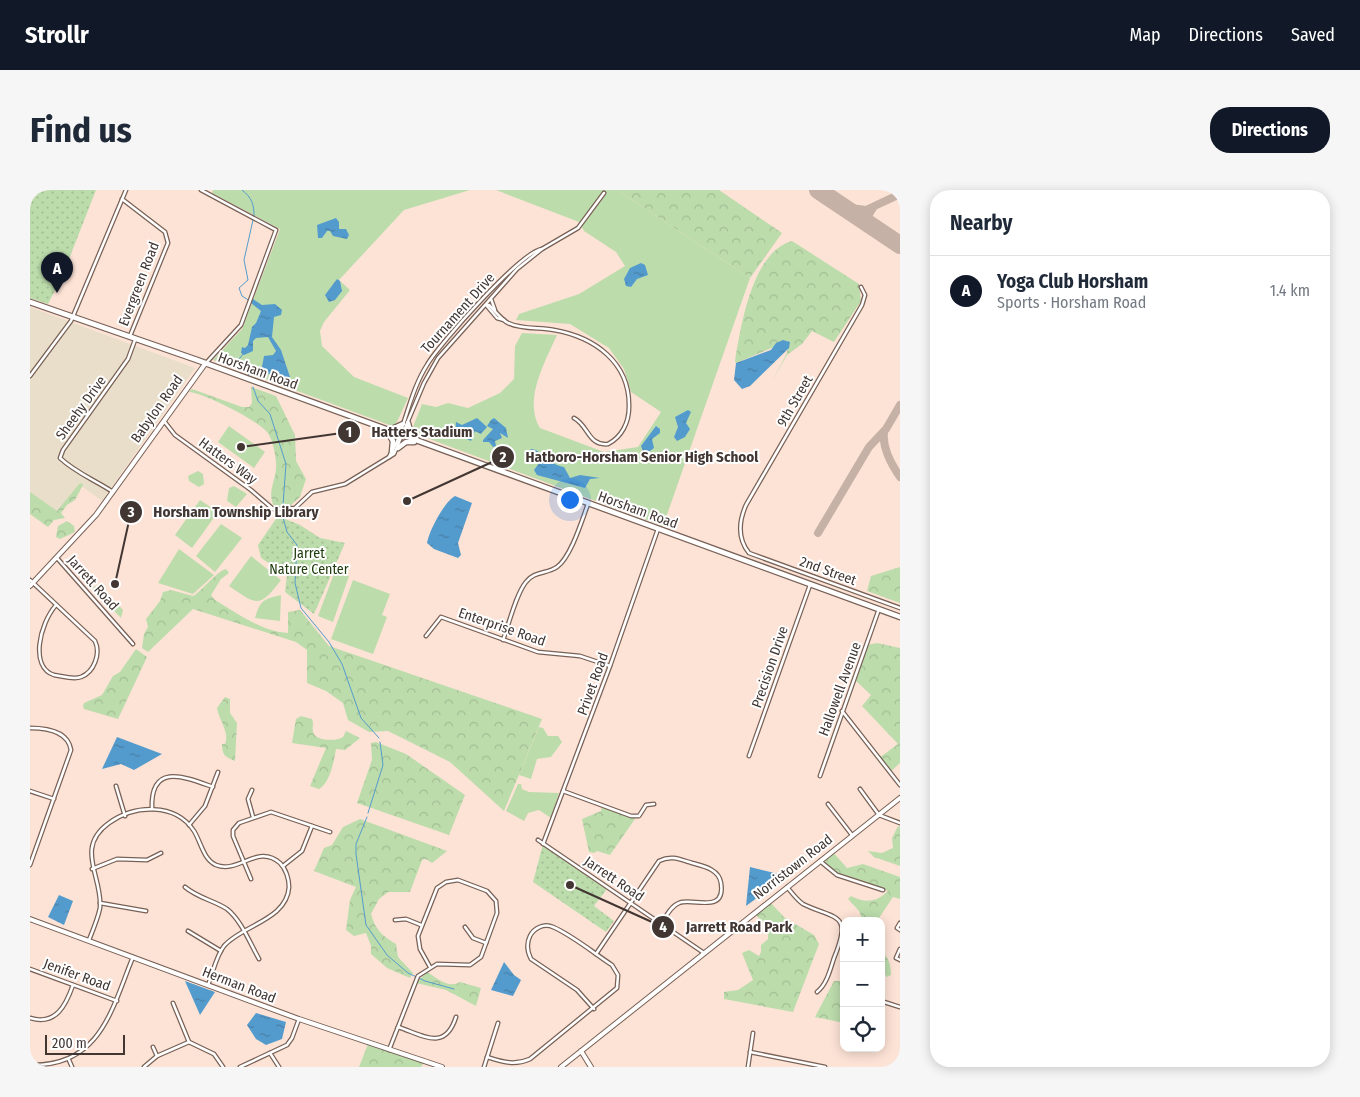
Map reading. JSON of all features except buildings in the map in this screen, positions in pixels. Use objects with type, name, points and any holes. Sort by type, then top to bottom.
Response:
[{"type":"main road","name":"Horsham Road","points":[[30,302],[900,617]]},
{"type":"main road","points":[[386,430],[394,430],[406,424],[412,435],[420,443]]},
{"type":"main road","points":[[386,430],[393,441],[392,452]]},
{"type":"main road","points":[[398,448],[406,442],[420,443]]},
{"type":"street","points":[[30,376],[72,317],[126,190]]},
{"type":"street","name":"Babylon Road","points":[[31,583],[96,516],[205,364],[239,328],[276,230],[201,190]]},
{"type":"street","name":"Tournament Drive","points":[[401,436],[435,362],[517,268],[542,249],[578,228],[604,192]]},
{"type":"street","name":"Evergreen Road","points":[[122,199],[165,232],[168,243],[129,338]]},
{"type":"street","name":"Tournament Drive","points":[[406,424],[420,377],[437,351],[514,267],[528,255],[542,249]]},
{"type":"street","name":"9th Street","points":[[749,553],[740,535],[744,509],[861,307],[865,295],[861,287]]},
{"type":"street","points":[[491,299],[496,312]]},
{"type":"street","points":[[486,305],[489,305],[504,320]]},
{"type":"street","points":[[486,305],[493,314],[520,327],[556,330],[584,339],[602,348],[612,357],[624,379],[630,405],[628,418],[620,436],[608,444],[596,443],[591,439],[584,425],[574,418]]},
{"type":"street","points":[[479,313],[493,314]]},
{"type":"street","name":"Sheehy Drive","points":[[113,492],[96,480],[74,472],[60,458],[63,450],[128,359],[135,340]]},
{"type":"street","name":"Hatters Way","points":[[163,420],[175,435],[251,490],[269,507],[276,510],[295,508],[312,492],[341,486],[390,457],[398,448],[401,436]]},
{"type":"street","points":[[390,457],[401,436]]},
{"type":"street","points":[[504,640],[523,586],[536,574],[553,569],[562,562],[579,528],[588,504]]},
{"type":"street","name":"Privet Road","points":[[543,844],[610,666],[658,529]]},
{"type":"street","name":"2nd Street","points":[[749,553],[900,608]]},
{"type":"street","name":"Jarrett Road","points":[[57,558],[134,644]]},
{"type":"street","points":[[31,583],[94,639],[98,649],[98,656],[88,673],[77,678],[40,670]]},
{"type":"street","name":"Precision Drive","points":[[749,756],[810,585]]},
{"type":"street","points":[[37,634],[44,620],[56,605]]},
{"type":"street","name":"Hallowell Avenue","points":[[820,776],[879,609]]},
{"type":"street","name":"Enterprise Road","points":[[426,636],[441,617],[538,652],[580,656],[610,666]]},
{"type":"street","points":[[842,711],[900,785]]},
{"type":"street","points":[[30,728],[60,734],[70,745],[71,753],[30,865]]},
{"type":"street","points":[[189,825],[204,808],[218,772]]},
{"type":"street","points":[[152,809],[152,796],[156,786],[169,776],[180,776],[212,787]]},
{"type":"street","points":[[116,786],[125,816]]},
{"type":"street","points":[[860,789],[879,815],[900,823]]},
{"type":"street","points":[[252,790],[248,799],[252,817]]},
{"type":"street","points":[[30,791],[54,799]]},
{"type":"street","points":[[563,791],[631,816],[639,816],[646,806],[654,804]]},
{"type":"street","name":"Norristown Road","points":[[561,1067],[900,798]]},
{"type":"street","points":[[828,804],[852,835]]},
{"type":"street","points":[[89,940],[98,916],[100,903],[92,869],[92,851],[97,837],[107,825],[125,816],[152,809],[172,813],[189,825],[207,858],[212,863],[229,867],[263,856],[274,859],[283,866],[289,885],[288,894],[276,912],[234,937],[221,951],[208,985]]},
{"type":"street","points":[[251,879],[233,838],[233,830],[239,823],[252,817],[273,812],[330,832]]},
{"type":"street","points":[[283,866],[302,851],[312,826]]},
{"type":"street","name":"Jarrett Road","points":[[538,840],[704,953]]},
{"type":"street","points":[[92,869],[114,860],[147,860],[161,853]]},
{"type":"street","points":[[596,954],[657,864],[674,857],[716,873],[722,887],[716,900],[706,904],[687,901],[678,903],[662,923]]},
{"type":"street","points":[[820,861],[836,875],[883,890]]},
{"type":"street","points":[[389,1050],[417,977],[430,966],[441,964],[468,965],[475,963],[481,957],[497,913],[496,902],[487,891],[466,882],[449,880],[439,886],[418,935],[419,944],[430,966]]},
{"type":"street","points":[[185,887],[195,895],[226,908],[233,915],[259,959]]},
{"type":"street","points":[[787,887],[802,903],[832,914],[842,928],[841,941],[823,986],[816,992]]},
{"type":"street","points":[[100,903],[146,911]]},
{"type":"street","name":"Herman Road","points":[[30,919],[299,1019],[442,1067]]},
{"type":"street","points":[[395,920],[409,920],[421,925]]},
{"type":"street","points":[[900,923],[897,928],[900,930]]},
{"type":"street","points":[[487,1057],[507,1063],[528,1060],[594,1009],[616,991],[618,984],[615,968],[550,926],[542,926],[534,930],[528,942],[527,951],[531,959],[577,990],[594,1009]]},
{"type":"street","points":[[465,927],[473,938],[486,943]]},
{"type":"street","points":[[188,931],[221,951]]},
{"type":"street","points":[[900,949],[896,958],[900,960]]},
{"type":"street","points":[[30,1065],[52,1065],[69,1060],[84,1051],[100,1035],[133,957]]},
{"type":"street","name":"Jenifer Road","points":[[30,968],[116,1001]]},
{"type":"street","points":[[30,1018],[43,1020],[57,1014],[66,1005],[73,985]]},
{"type":"street","points":[[885,1002],[900,1007]]},
{"type":"street","points":[[173,1003],[189,1042],[214,1054],[223,1067]]},
{"type":"street","points":[[398,1027],[431,1038],[439,1038],[450,1032],[456,1018]]},
{"type":"street","points":[[240,1067],[290,1042],[299,1019]]},
{"type":"street","points":[[484,1067],[498,1023]]},
{"type":"street","points":[[748,1067],[754,1033]]},
{"type":"street","points":[[144,1067],[157,1056],[189,1042]]},
{"type":"street","points":[[153,1047],[157,1056]]},
{"type":"street","points":[[581,1051],[591,1067]]},
{"type":"street","points":[[750,1052],[825,1067]]},
{"type":"street","points":[[270,1053],[279,1067]]},
{"type":"street","points":[[69,1060],[72,1067]]},
{"type":"street","points":[[797,1067],[798,1062]]},
{"type":"shaded area","points":[[30,307],[195,368],[102,501],[80,485],[57,513],[30,493]]},
{"type":"green space","points":[[30,190],[96,190],[62,277],[48,304],[30,298]]},
{"type":"green space","points":[[213,190],[470,190],[404,210],[339,280],[350,290],[324,322],[320,331],[322,346],[354,377],[408,398],[397,422],[392,426],[213,360],[242,329],[280,229],[212,193]]},
{"type":"green space","points":[[496,190],[617,190],[750,278],[663,526],[416,434],[413,427],[422,404],[436,407],[448,403],[468,408],[500,393],[514,379],[515,346],[522,333],[557,335],[542,369],[535,393],[535,417],[540,428],[604,452],[638,447],[661,412],[631,392],[624,369],[609,348],[570,324],[516,320],[519,314],[579,294],[625,266],[616,252],[584,231],[579,222]]},
{"type":"green space","points":[[617,190],[719,190],[782,233],[750,278]]},
{"type":"green space","points":[[792,241],[859,284],[861,301],[834,342],[812,331],[802,344],[787,355],[771,383],[786,355],[790,342],[776,343],[774,347],[736,363],[735,361],[745,311],[758,275],[767,259],[778,248]]},
{"type":"green space","points":[[251,387],[276,396],[295,435],[296,461],[306,479],[300,497],[290,506],[274,506],[272,501],[271,492],[276,460],[273,444],[267,432],[253,421],[230,408],[206,397],[189,392],[192,389],[242,407],[249,407],[252,403]]},
{"type":"green space","points":[[229,426],[265,452],[254,468],[218,442]]},
{"type":"green space","points":[[198,471],[203,474],[204,484],[199,487],[189,481],[188,476]]},
{"type":"green space","points":[[82,483],[83,485],[75,500],[67,505],[61,513],[65,518],[54,520],[48,527],[30,514],[30,492],[57,511],[79,484]]},
{"type":"green space","points":[[234,486],[247,494],[236,507],[227,501],[229,488]]},
{"type":"green space","points":[[200,500],[218,512],[192,548],[175,535]]},
{"type":"green space","name":"Jarret Nature Center","points":[[278,516],[300,525],[320,538],[345,543],[314,614],[285,592],[287,575],[261,558],[258,545]]},
{"type":"green space","points":[[67,521],[74,526],[75,532],[60,539],[56,537],[58,526]]},
{"type":"green space","points":[[221,524],[242,538],[215,572],[196,556]]},
{"type":"green space","points":[[179,549],[214,575],[193,594],[158,583]]},
{"type":"green space","points":[[251,556],[281,580],[268,596],[257,601],[246,597],[229,586]]},
{"type":"green space","points":[[900,567],[900,603],[867,591],[871,576]]},
{"type":"green space","points":[[226,569],[229,573],[221,579],[211,595],[215,600],[259,626],[288,633],[288,612],[300,610],[329,646],[542,719],[504,811],[450,762],[388,731],[369,732],[348,720],[343,703],[326,691],[307,683],[307,650],[296,642],[193,609],[148,652],[142,648],[144,634],[148,627],[146,619],[160,601],[163,592],[171,590],[193,596]]},
{"type":"green space","points":[[335,571],[349,576],[333,622],[318,616]]},
{"type":"green space","points":[[353,580],[390,594],[382,615],[387,617],[373,654],[331,639]]},
{"type":"green space","points":[[99,585],[123,610],[121,618],[94,590],[93,587]]},
{"type":"green space","points":[[281,595],[280,621],[255,618],[263,601]]},
{"type":"green space","points":[[877,643],[900,648],[900,763],[890,772],[879,758],[898,744],[862,706],[871,695],[855,680],[867,645]]},
{"type":"green space","points":[[136,649],[147,657],[118,719],[84,709],[84,703],[102,695],[113,676],[120,672]]},
{"type":"green space","points":[[225,697],[230,699],[230,713],[237,723],[235,761],[223,753],[222,748],[222,744],[225,744],[226,735],[217,708]]},
{"type":"green space","points":[[301,716],[312,719],[313,732],[318,738],[336,739],[343,737],[346,731],[360,738],[345,750],[336,749],[329,777],[319,789],[310,786],[326,748],[292,743],[296,719]]},
{"type":"green space","points":[[539,727],[543,728],[548,736],[558,736],[562,742],[551,757],[537,759],[531,779],[519,775]]},
{"type":"green space","points":[[376,742],[406,754],[465,795],[449,835],[357,803],[372,760],[371,743]]},
{"type":"green space","points":[[518,784],[521,784],[522,789],[529,792],[559,793],[551,818],[539,810],[528,813],[524,821],[506,811]]},
{"type":"green space","points":[[602,805],[637,816],[610,855],[597,851],[594,853],[589,852],[582,819],[601,811]]},
{"type":"green space","points":[[360,819],[447,851],[432,863],[426,859],[422,860],[410,892],[388,892],[379,899],[371,914],[380,932],[396,944],[398,957],[413,973],[410,978],[387,968],[371,954],[371,946],[366,933],[354,936],[346,930],[350,900],[356,887],[314,871],[324,848],[332,845],[343,827]]},
{"type":"green space","points":[[898,826],[900,827],[900,866],[874,857],[868,851],[882,853],[893,848],[892,838]]},
{"type":"green space","points":[[543,844],[607,889],[594,906],[614,921],[606,932],[533,882]]},
{"type":"green space","points":[[832,851],[847,868],[863,864],[900,877],[900,899],[893,897],[880,917],[861,917],[859,911],[848,899],[851,896],[870,901],[879,898],[888,891],[829,870],[821,860]]},
{"type":"green space","points":[[769,901],[785,918],[814,935],[819,944],[793,1012],[724,999],[724,992],[738,990],[753,980],[742,953],[749,950],[759,956],[761,945],[768,939],[768,927],[754,913]]},
{"type":"green space","points":[[885,955],[890,965],[891,975],[887,977],[885,975]]},
{"type":"green space","points":[[427,972],[447,983],[456,984],[460,982],[481,988],[476,1006],[446,990],[416,983]]},
{"type":"green space","points":[[834,981],[840,981],[840,1022],[815,1017]]},
{"type":"green space","points":[[368,1044],[424,1063],[421,1067],[359,1067]]},
{"type":"water","points":[[336,218],[339,222],[339,229],[346,229],[349,235],[347,239],[333,236],[330,231],[327,231],[322,238],[318,238],[317,225]]},
{"type":"water","points":[[641,263],[645,265],[648,275],[637,279],[631,287],[626,286],[624,279],[630,268]]},
{"type":"water","points":[[337,279],[340,281],[342,291],[335,300],[329,302],[325,295]]},
{"type":"water","points":[[253,299],[262,305],[275,304],[282,310],[281,315],[274,317],[272,337],[281,350],[290,377],[272,378],[270,374],[261,372],[264,356],[273,355],[276,351],[268,337],[256,338],[253,341],[253,351],[244,355],[241,353],[242,347],[245,348],[248,345],[252,327],[256,323],[261,311],[251,303]]},
{"type":"water","points":[[783,340],[790,342],[789,348],[750,386],[742,389],[734,380],[736,363],[771,350],[776,343]]},
{"type":"water","points":[[688,410],[691,412],[686,423],[690,429],[685,437],[677,441],[674,437],[678,427],[675,417]]},
{"type":"water","points":[[477,418],[487,427],[481,434],[475,431],[471,441],[455,433],[456,422],[462,425]]},
{"type":"water","points":[[494,418],[506,428],[508,438],[500,433],[502,438],[495,441],[496,446],[493,447],[489,442],[483,442],[483,440],[493,429],[487,426]]},
{"type":"water","points":[[656,426],[660,429],[660,433],[652,439],[654,448],[650,451],[643,451],[641,446]]},
{"type":"water","points":[[532,449],[541,453],[555,464],[564,467],[570,478],[580,475],[600,478],[590,479],[585,488],[537,475],[534,470],[540,462],[528,456],[525,452]]},
{"type":"water","points":[[455,496],[472,503],[458,543],[461,555],[458,558],[434,549],[427,543],[438,517],[446,504]]},
{"type":"water","points":[[117,737],[162,754],[134,770],[121,764],[102,769]]},
{"type":"water","points":[[750,867],[787,876],[746,906]]},
{"type":"water","points":[[59,895],[73,901],[64,925],[48,917]]},
{"type":"water","points":[[504,962],[514,975],[521,980],[513,996],[491,990]]},
{"type":"water","points":[[185,981],[215,992],[200,1015]]},
{"type":"water","points":[[256,1013],[286,1022],[282,1039],[266,1045],[256,1039],[247,1025]]},
{"type":"waterway","points":[[242,190],[252,202],[254,216]]},
{"type":"waterway","points":[[253,220],[244,260],[248,280],[239,288],[242,296],[253,303]]},
{"type":"waterway","points":[[243,354],[236,363],[249,375]]},
{"type":"waterway","points":[[253,387],[258,401],[270,414],[286,464],[283,505]]},
{"type":"waterway","points":[[282,514],[287,532],[297,545],[295,583],[301,608],[329,642],[342,664],[361,718],[379,738]]},
{"type":"waterway","points":[[368,813],[383,765],[380,742]]},
{"type":"waterway","points":[[367,817],[356,844],[366,925],[387,955],[408,973],[425,981],[454,989]]},
{"type":"taxiway","points":[[843,207],[866,210],[900,194]]},
{"type":"taxiway","points":[[872,226],[868,216],[873,208]]},
{"type":"taxiway","points":[[818,533],[869,447],[886,429],[900,405]]},
{"type":"taxiway","points":[[884,432],[886,450],[890,461],[900,477]]},
{"type":"runway","points":[[818,190],[900,245]]},
{"type":"place","name":"Yoga Club Horsham","points":[[57,293]]},
{"type":"place","name":"Hatters Stadium","points":[[241,447]]},
{"type":"place","name":"Hatboro-Horsham Senior High School","points":[[407,501]]},
{"type":"place","name":"Horsham Township Library","points":[[115,584]]},
{"type":"place","name":"Jarrett Road Park","points":[[570,885]]}]
